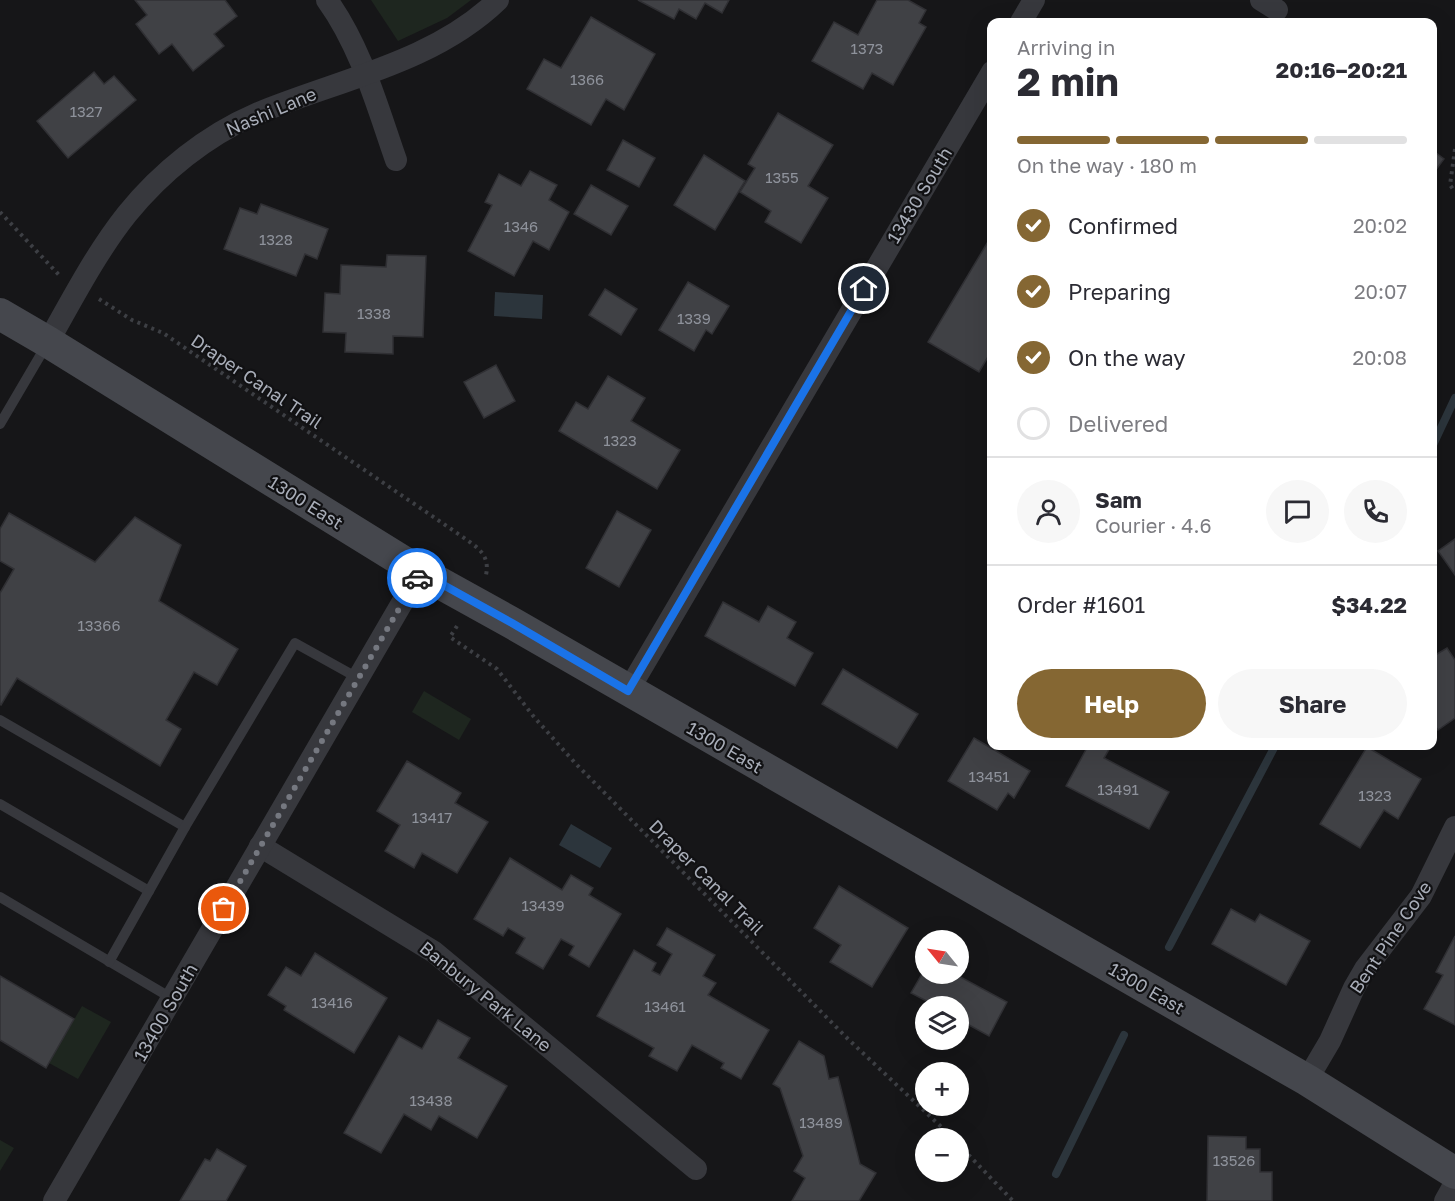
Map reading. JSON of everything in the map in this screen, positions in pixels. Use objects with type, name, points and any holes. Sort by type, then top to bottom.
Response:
[{"type":"main road","name":"1300 East","points":[[0,314],[420,572],[1307,1080],[1455,1173]]},
{"type":"street","points":[[327,0],[366,74],[396,160]]},
{"type":"street","name":"Nashi Lane","points":[[48,342],[102,248],[128,213],[156,183],[187,156],[219,134],[254,115],[366,74],[444,40],[483,14],[498,0]]},
{"type":"street","points":[[1023,18],[1034,0]]},
{"type":"street","name":"13430 South","points":[[628,691],[987,81]]},
{"type":"street","name":"13400 South","points":[[54,1201],[420,572]]},
{"type":"street","name":"Bent Pine Cove","points":[[1307,1080],[1330,1041],[1365,969],[1421,896],[1455,827]]},
{"type":"street","name":"Banbury Park Lane","points":[[260,846],[434,952],[696,1169]]},
{"type":"street","points":[[1445,1201],[1455,1183]]},
{"type":"lane","points":[[0,424],[48,342]]},
{"type":"lane","points":[[109,962],[185,826],[295,643],[358,678]]},
{"type":"lane","points":[[0,720],[185,826]]},
{"type":"lane","points":[[0,804],[149,891]]},
{"type":"lane","points":[[0,897],[173,999]]},
{"type":"path","points":[[1455,148],[1450,185],[1455,192]]},
{"type":"path","name":"Draper Canal Trail","points":[[0,212],[59,275],[132,320],[163,333],[457,533],[486,558],[488,566],[485,578]]},
{"type":"path","name":"Draper Canal Trail","points":[[453,632],[450,637],[497,669],[534,717],[576,764],[840,1031],[942,1128]]},
{"type":"path","points":[[969,1155],[1013,1201]]},
{"type":"shaded area","points":[[371,0],[471,0],[447,18],[398,41]]},
{"type":"shaded area","points":[[495,292],[543,295],[542,319],[494,316]]},
{"type":"shaded area","points":[[424,691],[471,719],[459,740],[412,712]]},
{"type":"shaded area","points":[[571,824],[612,848],[600,868],[559,845]]},
{"type":"shaded area","points":[[82,1006],[111,1022],[78,1079],[49,1063]]},
{"type":"shaded area","points":[[0,1140],[14,1148],[0,1171]]},
{"type":"building","points":[[135,0],[225,0],[237,16],[214,34],[224,46],[193,71],[172,44],[159,54],[136,24],[147,15]]},
{"type":"building","points":[[638,0],[729,0],[722,13],[705,3],[696,19],[679,9],[674,19]]},
{"type":"building","points":[[877,0],[908,0],[926,10],[919,23],[926,27],[893,85],[872,73],[863,89],[812,61],[834,22],[858,35]]},
{"type":"building","points":[[591,17],[655,54],[624,110],[606,99],[591,125],[527,89],[544,59],[561,68]]},
{"type":"building","points":[[94,72],[104,84],[114,76],[136,100],[68,158],[37,121]]},
{"type":"building","points":[[778,113],[833,145],[808,186],[828,198],[801,243],[765,222],[771,211],[740,192],[755,168],[748,164]]},
{"type":"building","points":[[623,140],[655,158],[639,187],[607,170]]},
{"type":"building","points":[[1437,154],[1444,159],[1437,168]]},
{"type":"building","points":[[704,155],[745,181],[715,230],[674,205]]},
{"type":"building","points":[[530,171],[557,185],[549,200],[569,212],[549,250],[533,241],[514,276],[468,251],[492,205],[485,202],[499,174],[521,186]]},
{"type":"building","points":[[591,185],[628,206],[611,235],[574,214]]},
{"type":"building","points":[[261,204],[328,229],[317,259],[305,254],[296,276],[224,249],[240,208],[257,214]]},
{"type":"building","points":[[987,243],[987,358],[979,372],[928,342]]},
{"type":"building","points":[[387,255],[426,256],[423,337],[393,336],[393,354],[345,352],[346,333],[323,332],[325,293],[340,294],[341,265],[386,267]]},
{"type":"building","points":[[688,282],[729,306],[712,334],[706,330],[694,351],[659,330]]},
{"type":"building","points":[[605,289],[637,309],[621,335],[589,315]]},
{"type":"building","points":[[496,365],[515,401],[484,418],[464,382]]},
{"type":"building","points":[[608,376],[645,398],[631,421],[680,450],[657,489],[559,431],[576,402],[588,409]]},
{"type":"building","points":[[617,511],[651,530],[619,587],[586,568]]},
{"type":"building","points":[[9,513],[95,562],[135,517],[181,545],[159,601],[238,649],[217,685],[194,672],[166,720],[181,729],[160,766],[17,678],[0,704],[0,593],[14,569],[0,561],[0,529]]},
{"type":"building","points":[[1455,539],[1455,575],[1438,551]]},
{"type":"building","points":[[723,602],[759,622],[768,606],[796,622],[787,638],[813,653],[795,686],[705,636]]},
{"type":"building","points":[[1447,648],[1455,660],[1455,718],[1438,730],[1437,729],[1437,654]]},
{"type":"building","points":[[843,669],[918,714],[897,748],[822,704]]},
{"type":"building","points":[[974,738],[987,746],[987,750],[994,750],[1030,771],[1014,798],[1008,793],[997,810],[948,781]]},
{"type":"building","points":[[1086,750],[1109,750],[1104,758],[1169,792],[1149,829],[1066,786]]},
{"type":"building","points":[[1365,750],[1372,750],[1421,779],[1398,819],[1384,810],[1360,848],[1320,824]]},
{"type":"building","points":[[407,761],[461,793],[455,803],[488,822],[457,873],[422,853],[414,868],[385,851],[400,825],[377,811]]},
{"type":"building","points":[[510,858],[562,890],[571,875],[593,888],[589,895],[621,914],[589,967],[569,955],[574,946],[561,939],[543,969],[516,953],[525,938],[508,928],[503,936],[474,919]]},
{"type":"building","points":[[839,886],[908,928],[872,987],[830,962],[841,945],[814,928]]},
{"type":"building","points":[[1231,909],[1255,922],[1260,914],[1310,941],[1286,985],[1212,944]]},
{"type":"building","points":[[667,928],[715,955],[703,976],[716,983],[708,995],[769,1030],[741,1079],[721,1068],[724,1063],[692,1045],[677,1071],[649,1056],[654,1048],[597,1016],[634,950],[656,963],[652,971],[660,975],[672,954],[657,945]]},
{"type":"building","points":[[1455,936],[1455,1025],[1424,1009],[1443,975],[1436,972]]},
{"type":"building","points":[[315,953],[387,998],[354,1053],[284,1010],[286,1006],[268,995],[286,967],[301,976]]},
{"type":"building","points":[[0,976],[74,1019],[46,1068],[0,1040]]},
{"type":"building","points":[[969,982],[1007,1002],[989,1036],[969,1025],[969,996],[917,996],[911,993],[916,984],[969,984]]},
{"type":"building","points":[[438,1020],[470,1038],[458,1058],[507,1086],[477,1138],[439,1116],[431,1130],[404,1114],[381,1153],[344,1133],[399,1036],[422,1049]]},
{"type":"building","points":[[799,1041],[824,1056],[829,1079],[838,1077],[860,1164],[876,1173],[859,1201],[792,1201],[805,1178],[794,1171],[803,1156],[780,1088],[773,1084]]},
{"type":"building","points":[[1208,1136],[1246,1137],[1246,1149],[1260,1149],[1260,1172],[1272,1172],[1272,1201],[1207,1201]]},
{"type":"building","points":[[217,1149],[246,1166],[226,1201],[180,1201],[205,1159],[210,1161]]},
{"type":"waterway","points":[[1437,436],[1455,398]]},
{"type":"waterway","points":[[1169,947],[1273,750]]},
{"type":"waterway","points":[[1056,1174],[1124,1035]]},
{"type":"way so far","points":[[224,909],[417,578]]},
{"type":"route","points":[[417,578],[420,572],[628,691],[864,289]]}]
